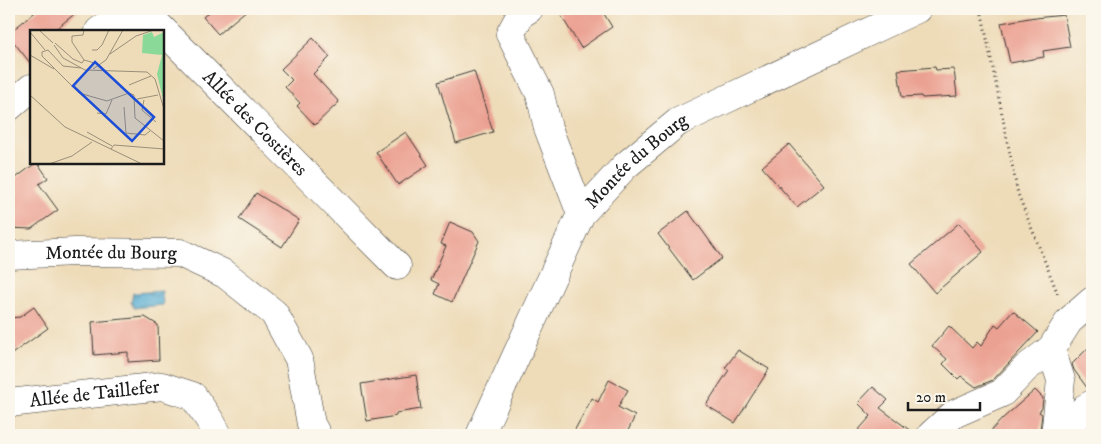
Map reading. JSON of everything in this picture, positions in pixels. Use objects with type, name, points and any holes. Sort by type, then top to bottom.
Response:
[{"type":"street","points":[[529,9],[521,14],[510,34],[540,94],[548,128],[581,214]]},
{"type":"street","name":"Montée du Bourg","points":[[480,435],[581,214],[625,166],[678,122],[917,9]]},
{"type":"street","name":"Allée des Costières","points":[[100,30],[108,23],[134,17],[158,25],[163,30]]},
{"type":"street","name":"Allée des Costières","points":[[164,31],[398,266]]},
{"type":"street","points":[[9,107],[30,89]]},
{"type":"street","name":"Montée du Bourg","points":[[9,254],[75,252],[180,253],[226,274],[274,313],[299,359],[311,424],[317,435]]},
{"type":"street","points":[[931,435],[954,414],[1002,393],[1026,368],[1051,349],[1069,321],[1092,301]]},
{"type":"street","points":[[1051,349],[1060,380],[1055,435]]},
{"type":"street","name":"Allée de Taillefer","points":[[9,403],[162,386],[193,396],[218,435]]},
{"type":"street","points":[[1061,435],[1085,408],[1092,404]]},
{"type":"path","points":[[981,9],[1018,194],[1069,321]]},
{"type":"water","points":[[162,291],[163,305],[134,308],[131,302],[133,293]]},
{"type":"building","points":[[39,9],[81,9],[54,30],[30,30],[30,63],[9,36],[9,33]]},
{"type":"building","points":[[213,9],[248,9],[218,34],[203,17]]},
{"type":"building","points":[[557,9],[601,9],[612,27],[581,48]]},
{"type":"building","points":[[1064,15],[1070,47],[1043,51],[1044,57],[1010,63],[1001,23],[1035,17]]},
{"type":"building","points":[[313,38],[330,57],[313,74],[339,102],[315,125],[297,106],[300,103],[285,87],[292,80],[281,69]]},
{"type":"building","points":[[935,67],[936,70],[954,69],[957,96],[902,97],[898,70]]},
{"type":"building","points":[[474,71],[493,132],[456,143],[438,82]]},
{"type":"building","points":[[406,132],[428,165],[398,185],[376,152]]},
{"type":"building","points":[[789,144],[824,185],[797,207],[762,167]]},
{"type":"building","points":[[34,164],[38,164],[48,178],[39,184],[58,210],[31,229],[9,228],[9,183]]},
{"type":"building","points":[[256,193],[299,220],[282,247],[239,219]]},
{"type":"building","points":[[688,211],[722,258],[693,280],[658,234]]},
{"type":"building","points":[[450,222],[473,232],[479,241],[452,302],[435,294],[439,284],[431,280],[446,246],[441,244]]},
{"type":"building","points":[[959,223],[983,252],[935,293],[911,264]]},
{"type":"building","points":[[34,307],[48,328],[9,356],[9,318],[20,317]]},
{"type":"building","points":[[1013,311],[1038,332],[993,380],[976,387],[961,376],[958,379],[943,364],[947,359],[932,346],[949,326],[972,348],[977,342],[981,346],[995,324],[999,327]]},
{"type":"building","points":[[145,317],[158,325],[159,360],[128,362],[128,352],[94,355],[92,322]]},
{"type":"building","points":[[1092,344],[1092,388],[1088,389],[1074,370],[1072,364]]},
{"type":"building","points":[[738,350],[769,369],[735,423],[706,405],[729,370],[725,368]]},
{"type":"building","points":[[416,375],[421,409],[396,413],[396,416],[367,421],[361,384]]},
{"type":"building","points":[[609,380],[628,390],[618,407],[635,416],[626,435],[572,435],[592,398],[598,402]]},
{"type":"building","points":[[873,387],[888,400],[880,408],[916,435],[854,435],[871,416],[858,403]]},
{"type":"building","points":[[1035,390],[1043,398],[1042,408],[1039,412],[1042,414],[1040,431],[1034,435],[987,435],[1003,418]]}]
